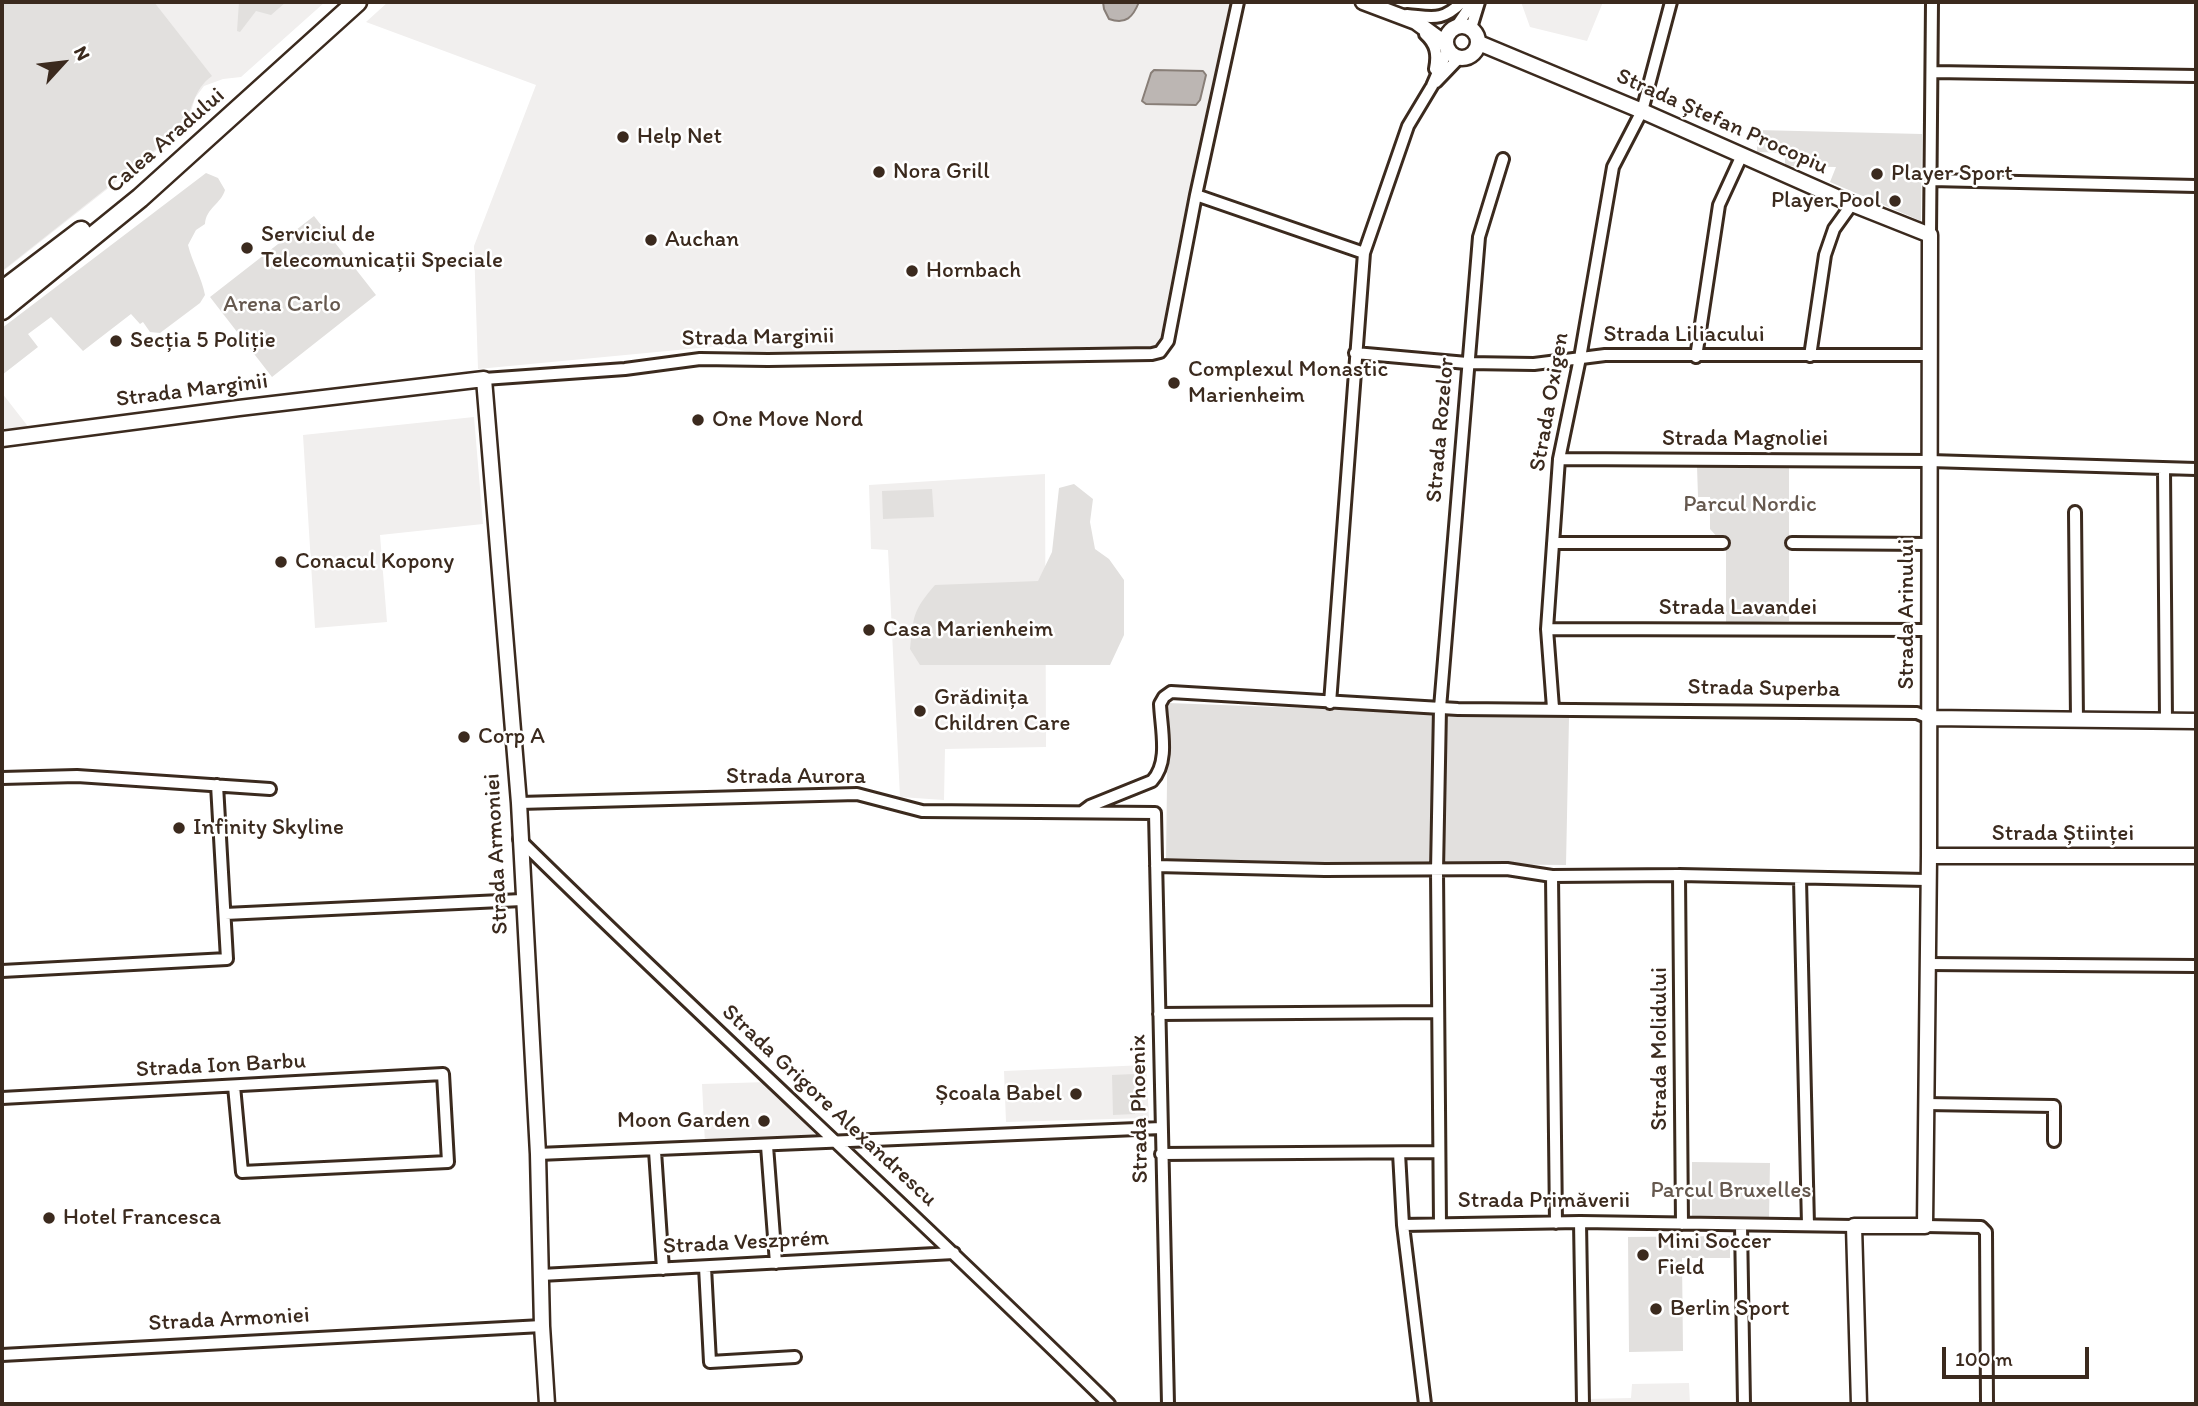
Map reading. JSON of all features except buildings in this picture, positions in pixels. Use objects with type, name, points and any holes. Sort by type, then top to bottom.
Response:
[{"type":"main road","name":"Calea Aradului","points":[[2,291],[77,235],[160,166],[340,2]]},
{"type":"main road","name":"Calea Aradului","points":[[2,310],[140,198],[357,2]]},
{"type":"street","name":"Strada Marginii","points":[[2,439],[484,379],[729,358],[768,360],[1160,352],[1168,341],[1196,195],[1238,2]]},
{"type":"street","points":[[1363,2],[1416,22],[1461,50]]},
{"type":"street","points":[[1401,15],[1432,18],[1450,13],[1462,2]]},
{"type":"street","points":[[1460,28],[1473,2]]},
{"type":"street","points":[[1461,50],[1446,38],[1460,28],[1479,2]]},
{"type":"street","name":"Strada Oxigen","points":[[1553,708],[1547,629],[1559,459],[1580,358],[1613,167],[1642,111],[1671,2]]},
{"type":"street","name":"Strada Arinului","points":[[1925,1226],[1932,2]]},
{"type":"street","points":[[1401,15],[1433,43],[1437,60],[1432,86]]},
{"type":"street","points":[[1330,703],[1364,253],[1408,126],[1432,86],[1477,35],[1460,28],[1416,22]]},
{"type":"street","name":"Strada Ștefan Procopiu","points":[[1461,50],[1497,52],[1642,111],[1852,204],[1930,235]]},
{"type":"street","points":[[1933,72],[2196,76]]},
{"type":"street","points":[[1696,357],[1719,205],[1742,155]]},
{"type":"street","name":"Strada Rozelor","points":[[1437,871],[1440,708],[1467,363],[1479,237],[1503,159]]},
{"type":"street","points":[[1931,180],[2196,186]]},
{"type":"street","points":[[1196,195],[1364,253]]},
{"type":"street","points":[[1810,356],[1825,255],[1835,229],[1852,204]]},
{"type":"street","name":"Strada Liliacului","points":[[1355,353],[1467,363],[1534,364],[1605,355],[1929,355]]},
{"type":"street","name":"Strada Armoniei","points":[[484,379],[519,803],[522,900],[538,1154],[542,1326],[547,1404]]},
{"type":"street","name":"Strada Magnoliei","points":[[1559,459],[1930,461],[2196,469]]},
{"type":"street","points":[[2164,468],[2166,721]]},
{"type":"street","points":[[2075,512],[2077,721]]},
{"type":"street","points":[[1553,542],[1723,543]]},
{"type":"street","points":[[1792,543],[1930,544]]},
{"type":"street","name":"Strada Lavandei","points":[[1547,629],[1929,630]]},
{"type":"street","name":"Strada Superba","points":[[1082,812],[1090,806],[1152,781],[1156,776],[1163,757],[1160,704],[1167,694],[1175,692],[1330,703],[1513,711],[1553,708],[1917,713],[1929,718],[2196,721]]},
{"type":"street","points":[[2,778],[77,776],[270,789]]},
{"type":"street","points":[[2,971],[227,958],[217,786]]},
{"type":"street","name":"Strada Aurora","points":[[519,803],[857,794],[922,811],[1156,813]]},
{"type":"street","name":"Strada Phoenix","points":[[1156,813],[1168,1404]]},
{"type":"street","name":"Strada Grigore Alexandrescu","points":[[519,839],[1109,1404]]},
{"type":"street","name":"Strada Științei","points":[[1929,856],[2196,856]]},
{"type":"street","points":[[1156,866],[1437,871],[1507,869],[1552,876],[1679,875],[1927,880]]},
{"type":"street","name":"Strada Primăverii","points":[[1437,871],[1440,1224]]},
{"type":"street","name":"Strada Molidului","points":[[1679,875],[1682,1224]]},
{"type":"street","points":[[1552,876],[1556,1223]]},
{"type":"street","points":[[1800,879],[1808,1225]]},
{"type":"street","points":[[225,914],[522,900]]},
{"type":"street","points":[[1927,964],[2196,967]]},
{"type":"street","points":[[1159,1014],[1438,1012]]},
{"type":"street","name":"Strada Ion Barbu","points":[[2,1098],[443,1074],[448,1162],[242,1172],[234,1086]]},
{"type":"street","points":[[1925,1104],[2054,1106],[2054,1141]]},
{"type":"street","points":[[538,1154],[1161,1128]]},
{"type":"street","points":[[766,1146],[776,1263]]},
{"type":"street","points":[[655,1150],[663,1269]]},
{"type":"street","points":[[1161,1154],[1438,1152]]},
{"type":"street","points":[[1399,1153],[1403,1225],[1425,1404]]},
{"type":"street","points":[[1580,1222],[1583,1404]]},
{"type":"street","name":"Strada Primăverii","points":[[1403,1225],[1580,1222],[1984,1229],[1987,1404]]},
{"type":"street","points":[[1741,1225],[1744,1404]]},
{"type":"street","points":[[1854,1226],[1859,1404]]},
{"type":"street","name":"Strada Veszprém","points":[[541,1275],[954,1253]]},
{"type":"street","points":[[705,1267],[710,1362],[795,1357]]},
{"type":"street","name":"Strada Armoniei","points":[[2,1355],[542,1326]]},
{"type":"shaded area","points":[[2,2],[325,2],[241,77],[223,79],[204,86],[195,98],[188,122],[181,131],[2,272]]},
{"type":"shaded area","points":[[388,2],[1236,2],[1192,183],[1159,346],[765,355],[720,346],[478,369],[474,246],[536,85],[366,22]]},
{"type":"shaded area","points":[[1103,2],[1139,2],[1131,16],[1115,21],[1109,19]]},
{"type":"shaded area","points":[[1521,2],[1603,2],[1587,41],[1530,27]]},
{"type":"shaded area","points":[[1154,70],[1203,71],[1206,75],[1200,100],[1196,105],[1146,104],[1142,101]]},
{"type":"shaded area","points":[[2,393],[30,429],[2,434]]},
{"type":"shaded area","points":[[474,417],[483,524],[380,535],[387,622],[315,628],[303,435]]},
{"type":"shaded area","points":[[1045,474],[1046,747],[945,749],[944,800],[900,797],[888,550],[871,549],[869,485]]},
{"type":"shaded area","name":"Școala Babel","points":[[1146,1065],[1149,1118],[1006,1122],[1004,1071]]},
{"type":"shaded area","points":[[768,1082],[825,1138],[705,1144],[702,1084]]},
{"type":"shaded area","points":[[1689,1383],[1690,1404],[1585,1404],[1585,1399],[1631,1398],[1632,1384]]},
{"type":"green space","points":[[2,2],[154,2],[212,76],[200,88],[180,130],[2,271]]},
{"type":"green space","points":[[239,2],[286,2],[271,15],[256,11],[240,32],[237,31]]},
{"type":"green space","name":"Player Sport","points":[[1757,130],[1922,134],[1921,221],[1830,182],[1836,167],[1785,166],[1785,153],[1757,152]]},
{"type":"green space","points":[[206,173],[218,178],[225,190],[208,214],[205,224],[196,230],[188,245],[205,295],[200,303],[160,333],[150,332],[143,322],[140,324],[131,314],[83,351],[51,317],[28,334],[38,347],[2,375],[2,328]]},
{"type":"green space","name":"Arena Carlo","points":[[314,216],[376,295],[272,377],[210,297]]},
{"type":"green space","name":"Parcul Nordic","points":[[1789,465],[1789,621],[1726,623],[1726,539],[1719,539],[1710,529],[1710,497],[1698,497],[1697,466]]},
{"type":"green space","points":[[1074,484],[1093,499],[1090,522],[1095,549],[1109,559],[1124,580],[1124,635],[1110,665],[920,665],[910,649],[914,621],[918,608],[935,585],[1038,581],[1052,552],[1059,488]]},
{"type":"green space","points":[[932,489],[934,517],[883,519],[882,491]]},
{"type":"green space","points":[[1168,703],[1569,718],[1566,865],[1166,861]]},
{"type":"green space","points":[[1134,1074],[1135,1114],[1113,1115],[1112,1075]]},
{"type":"green space","name":"Parcul Bruxelles","points":[[1692,1162],[1770,1163],[1769,1219],[1692,1220]]},
{"type":"green space","name":"Berlin Sport","points":[[1730,1236],[1730,1258],[1682,1258],[1683,1351],[1629,1352],[1628,1237]]},
{"type":"place","name":"Help Net","points":[[623,137]]},
{"type":"place","name":"Nora Grill","points":[[879,172]]},
{"type":"place","name":"Player Sport","points":[[1877,174]]},
{"type":"place","name":"Player Pool","points":[[1895,201]]},
{"type":"place","name":"Auchan","points":[[651,240]]},
{"type":"place","name":"Serviciul de Telecomunicații Speciale","points":[[247,248]]},
{"type":"place","name":"Hornbach","points":[[912,271]]},
{"type":"place","name":"Secția 5 Poliție","points":[[116,341]]},
{"type":"place","name":"Complexul Monastic Marienheim","points":[[1174,383]]},
{"type":"place","name":"One Move Nord","points":[[698,420]]},
{"type":"place","name":"Conacul Kopony","points":[[281,562]]},
{"type":"place","name":"Casa Marienheim","points":[[869,630]]},
{"type":"place","name":"Grădinița Children Care","points":[[920,711]]},
{"type":"place","name":"Corp A","points":[[464,737]]},
{"type":"place","name":"Infinity Skyline","points":[[179,828]]},
{"type":"place","name":"Școala Babel","points":[[1076,1094]]},
{"type":"place","name":"Moon Garden","points":[[764,1121]]},
{"type":"place","name":"Hotel Francesca","points":[[49,1218]]},
{"type":"place","name":"Mini Soccer Field","points":[[1643,1255]]},
{"type":"place","name":"Berlin Sport","points":[[1656,1309]]}]
